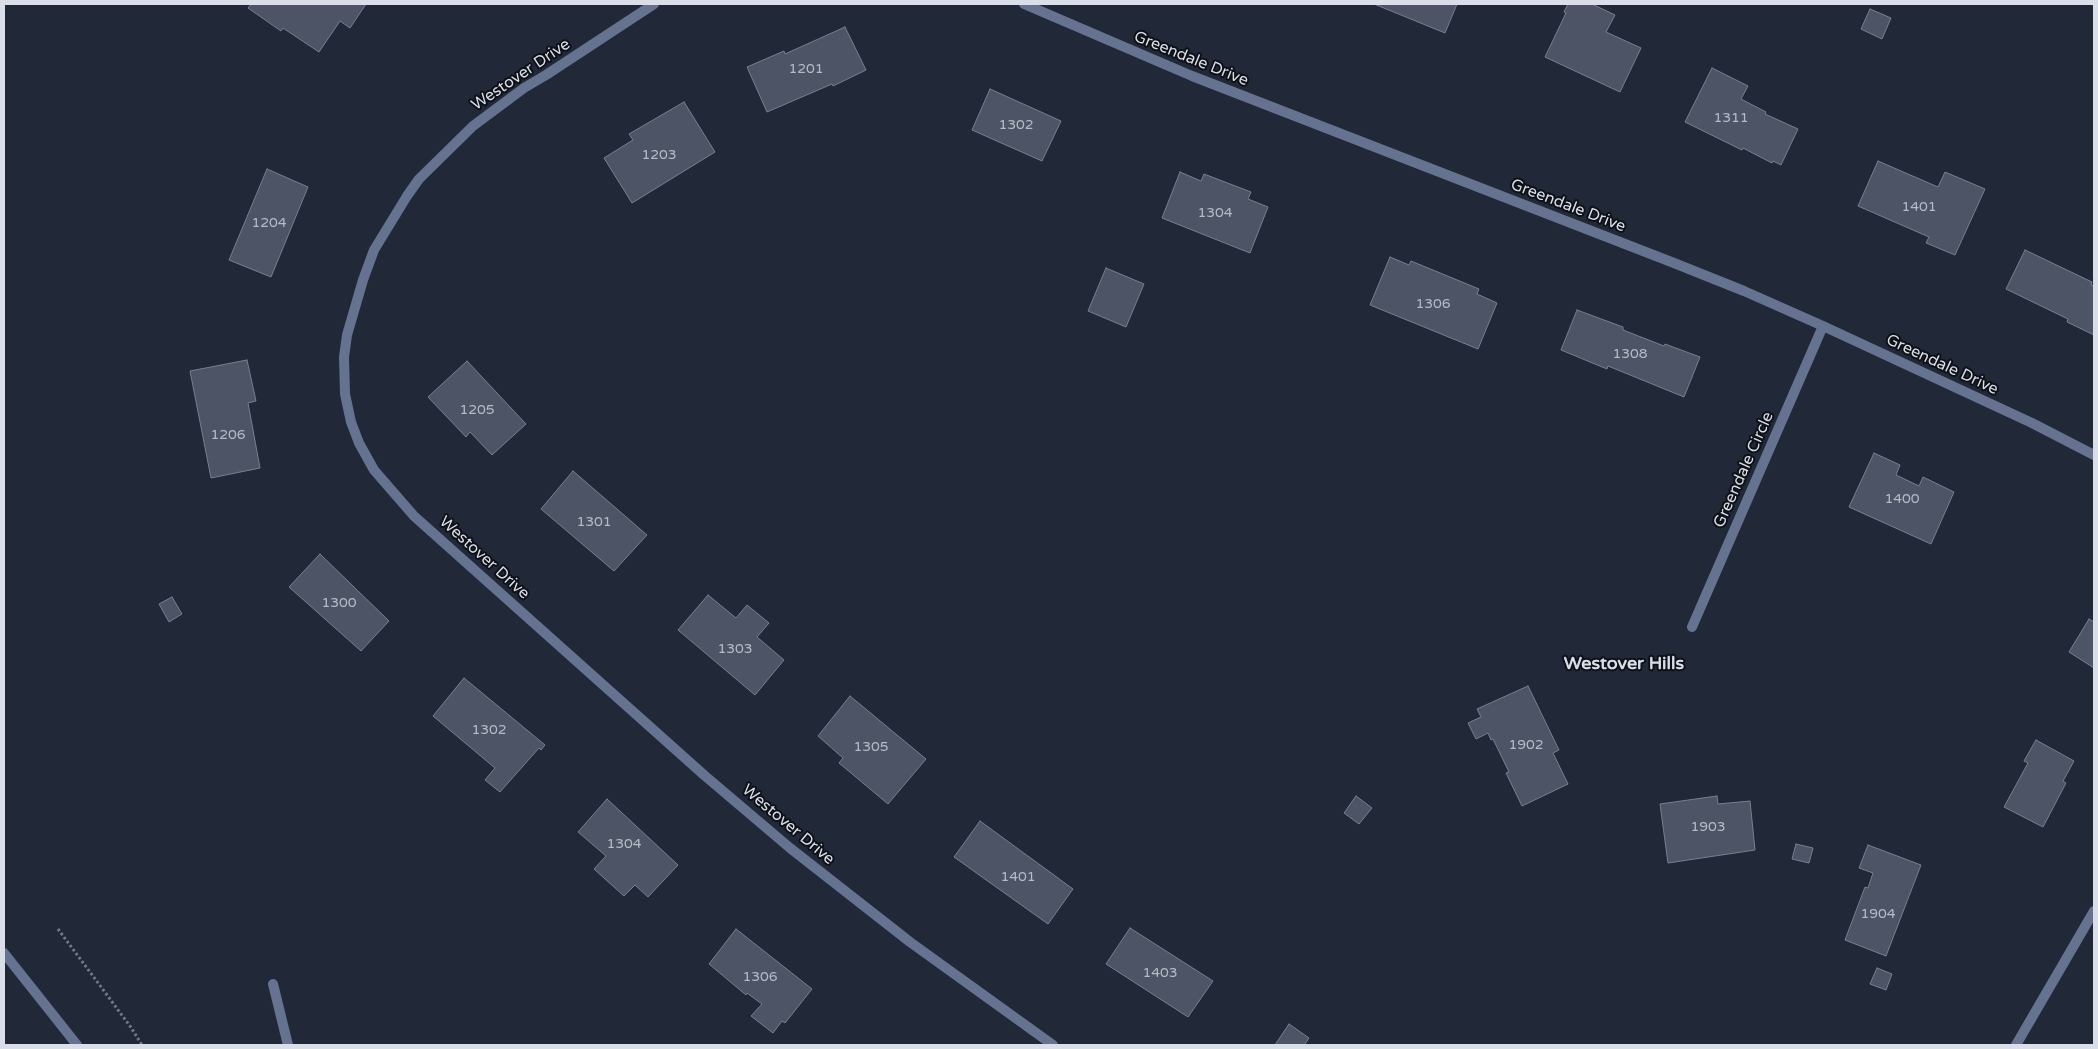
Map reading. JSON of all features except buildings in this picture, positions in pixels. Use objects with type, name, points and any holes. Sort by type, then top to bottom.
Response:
[{"type":"street","name":"Westover Drive","points":[[654,4],[524,88],[474,126],[419,179],[407,196],[374,250],[347,335],[344,357],[346,401],[359,444],[374,470],[414,516],[704,775],[790,848],[902,936],[1053,1045]]},
{"type":"street","name":"Greendale Drive","points":[[1024,4],[1192,76],[1674,262],[1823,326],[2032,423],[2094,455]]},
{"type":"street","name":"Greendale Circle","points":[[1692,627],[1823,326]]},
{"type":"street","points":[[2016,1045],[2094,911]]},
{"type":"street","points":[[4,953],[77,1045]]},
{"type":"street","points":[[272,984],[288,1045]]},
{"type":"path","points":[[58,929],[142,1045]]},
{"type":"district","name":"Westover Hills","points":[[1624,664]]}]
